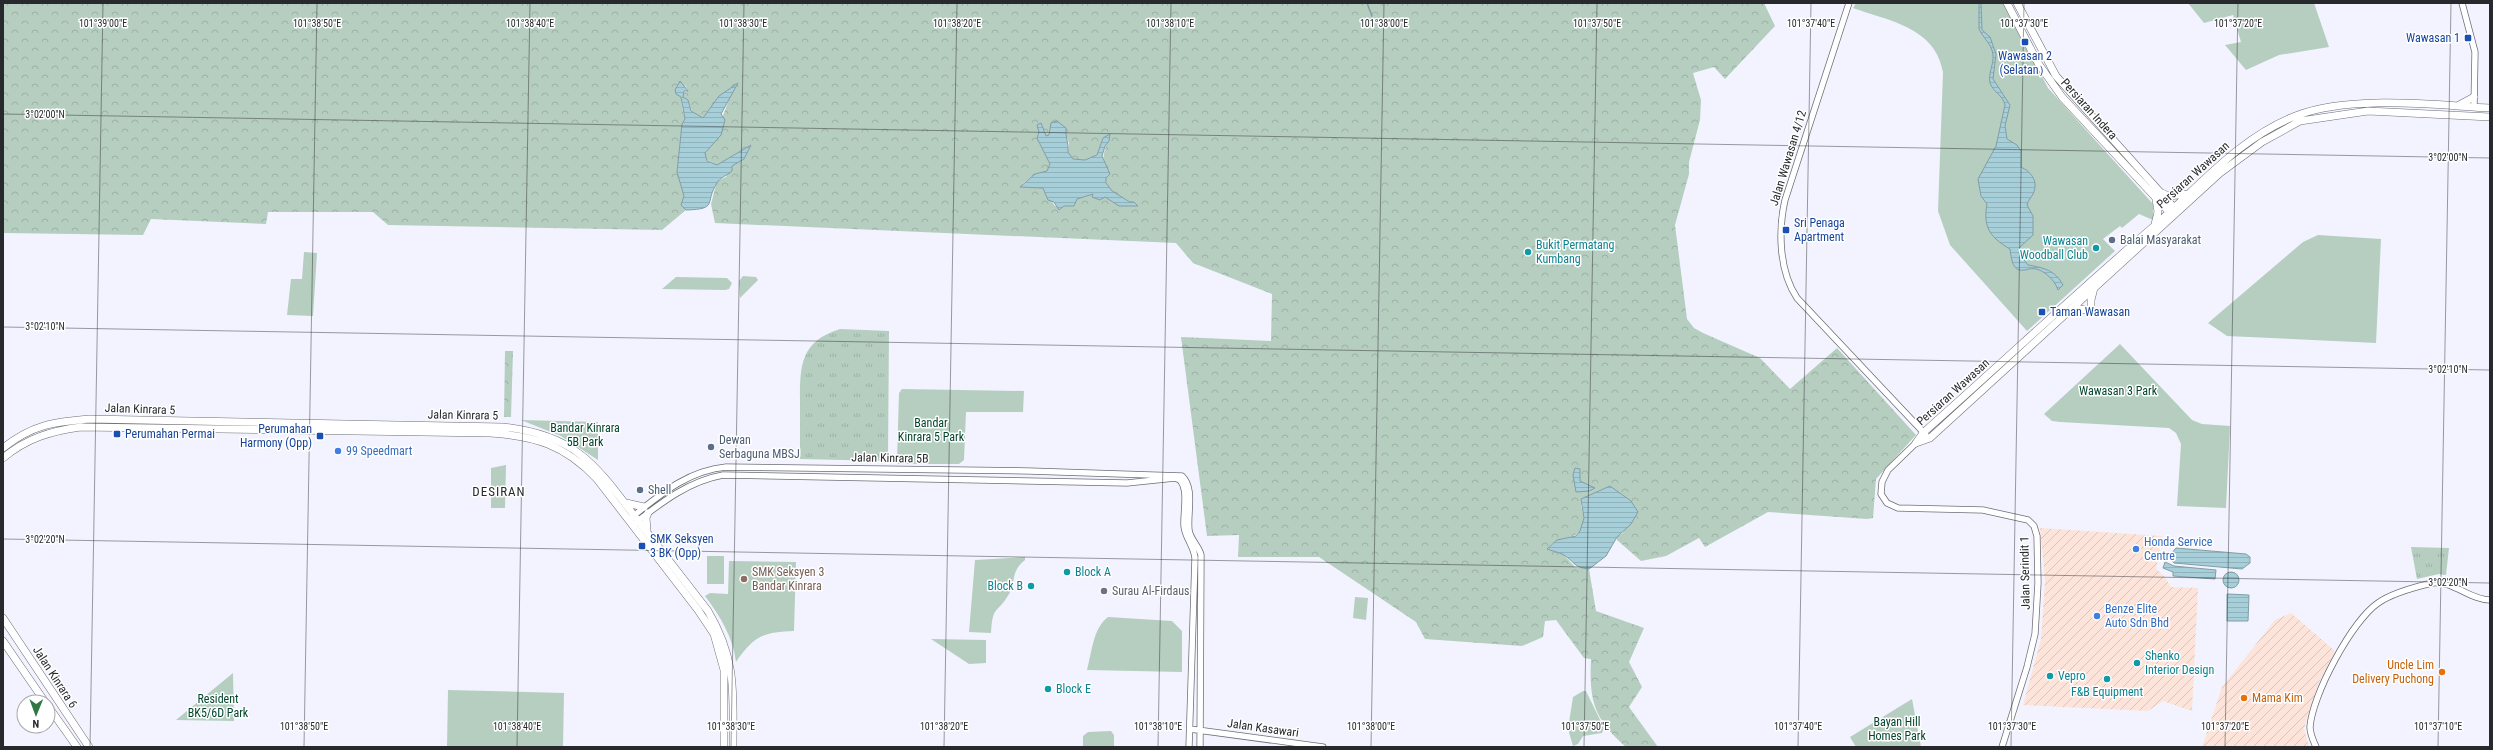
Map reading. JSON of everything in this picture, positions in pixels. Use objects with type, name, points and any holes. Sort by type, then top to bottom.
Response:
[{"type":"main road","name":"Persiaran Indera","points":[[2007,3],[2048,78],[2062,97],[2159,195]]},
{"type":"main road","name":"Persiaran Indera","points":[[2017,3],[2056,76],[2174,212]]},
{"type":"main road","points":[[2451,106],[2466,102],[2474,97]]},
{"type":"main road","name":"Persiaran Wawasan","points":[[1916,443],[1930,438],[2152,227],[2174,212],[2188,194],[2232,154],[2280,124],[2298,115],[2315,111],[2371,103],[2490,108]]},
{"type":"main road","points":[[2371,103],[2386,112],[2390,108],[2401,105]]},
{"type":"main road","points":[[2463,116],[2474,107],[2487,117]]},
{"type":"main road","name":"Persiaran Wawasan","points":[[1916,443],[1924,433],[2065,310],[2073,299],[2081,299],[2093,283],[2239,157],[2300,121],[2368,111],[2487,117]]},
{"type":"main road","points":[[2152,227],[2158,212],[2159,195],[2168,196],[2188,194]]},
{"type":"main road","points":[[2065,310],[2080,309],[2091,311],[2093,283]]},
{"type":"main road","name":"Jalan Kinrara 5","points":[[3,448],[18,436],[38,426],[58,421],[89,419],[503,426],[525,429],[559,441],[588,459],[602,472],[626,503],[633,520],[647,532],[708,611],[721,632],[732,669],[733,747]]},
{"type":"main road","points":[[138,427],[148,421],[161,427]]},
{"type":"main road","name":"Jalan Kinrara 5","points":[[3,458],[26,442],[52,431],[81,426],[483,433],[532,437],[549,443],[578,462],[597,479],[633,520],[714,634],[724,670],[724,747]]},
{"type":"main road","points":[[626,503],[646,510],[647,532]]},
{"type":"main road","name":"Jalan Kinrara 6","points":[[3,618],[88,747]]},
{"type":"main road","name":"Jalan Kinrara 6","points":[[3,641],[39,694]]},
{"type":"main road","name":"Jalan Kinrara 6","points":[[56,717],[77,747]]},
{"type":"street","name":"Jalan Wawasan 4/12","points":[[1849,3],[1785,200],[1781,228],[1784,264],[1789,282],[1797,298],[1930,438]]},
{"type":"street","points":[[2462,3],[2475,46],[2474,107]]},
{"type":"street","name":"Jalan Serindit 1","points":[[1916,443],[1885,476],[1881,494],[1886,503],[1892,507],[1905,509],[1983,510],[1998,512],[2028,520],[2036,530],[2038,583],[2035,634],[2027,667],[2002,747]]},
{"type":"street","name":"Jalan Kinrara 5B","points":[[633,520],[676,482],[708,470],[726,467],[1167,476]]},
{"type":"street","name":"Jalan Kinrara 5B","points":[[646,510],[678,491],[699,481],[723,475],[1127,483],[1167,476]]},
{"type":"street","points":[[1167,476],[1175,478],[1183,484],[1184,526],[1194,549],[1195,558],[1189,747]]},
{"type":"street","points":[[1167,476],[1182,476],[1186,480],[1189,489],[1189,531],[1201,555],[1200,747]]},
{"type":"street","points":[[2316,747],[2310,735],[2310,724],[2326,678],[2351,634],[2372,608],[2395,595],[2436,583],[2476,597],[2490,599]]},
{"type":"street","name":"Jalan Kasawari","points":[[1190,729],[1324,747]]},
{"type":"shaded area","points":[[2040,528],[2162,536],[2156,569],[2164,576],[2171,587],[2198,588],[2192,711],[2163,701],[2148,711],[2023,705],[2041,639],[2045,580]]},
{"type":"shaded area","points":[[2291,613],[2335,651],[2319,682],[2304,729],[2309,747],[2202,747],[2222,687],[2275,620]]},
{"type":"green space","points":[[3,3],[1764,3],[1775,26],[1725,79],[1714,67],[1693,73],[1701,100],[1700,120],[1689,162],[1689,174],[1675,225],[1687,319],[1694,328],[1703,333],[1760,358],[1790,389],[1837,348],[1916,435],[1876,479],[1873,518],[1867,519],[1768,512],[1705,547],[1699,538],[1666,556],[1641,561],[1617,540],[1616,537],[1623,533],[1631,501],[1610,486],[1581,499],[1584,521],[1582,529],[1573,536],[1557,542],[1547,549],[1563,554],[1575,567],[1589,569],[1596,611],[1644,628],[1629,662],[1642,687],[1629,707],[1658,747],[1626,747],[1615,737],[1600,718],[1596,708],[1591,687],[1591,659],[1584,658],[1556,620],[1545,621],[1543,637],[1522,646],[1425,639],[1416,622],[1319,557],[1238,557],[1239,535],[1207,536],[1181,337],[1271,341],[1272,294],[1193,263],[1176,243],[715,223],[711,204],[717,181],[726,177],[732,166],[744,159],[751,145],[717,165],[705,159],[705,153],[711,146],[729,100],[723,95],[719,96],[703,118],[699,117],[694,114],[688,100],[683,97],[683,93],[688,91],[685,85],[682,94],[682,102],[685,119],[682,124],[677,172],[684,196],[681,205],[686,210],[662,230],[388,225],[373,212],[268,212],[266,224],[151,219],[143,235],[3,233]],"holes":[[[1049,130],[1066,135],[1069,143],[1068,152],[1073,159],[1085,160],[1097,155],[1103,138],[1110,135],[1105,149],[1103,164],[1105,179],[1112,191],[1130,202],[1128,205],[1119,204],[1100,195],[1090,193],[1081,195],[1064,204],[1055,206],[1043,188],[1027,188],[1022,184],[1035,174],[1047,171],[1050,164],[1037,138],[1039,132],[1049,136]]]},
{"type":"green space","points":[[1856,3],[2004,3],[2048,88],[2153,204],[2153,220],[2139,214],[2122,228],[2120,226],[2103,239],[2115,251],[2027,331],[1950,245],[1938,211],[1943,72],[1938,57],[1931,45],[1920,35],[1895,22],[1853,8]]},
{"type":"green space","points":[[2188,3],[2314,3],[2329,47],[2279,55],[2246,70],[2225,45],[2241,42],[2233,15],[2204,23]]},
{"type":"green space","points":[[2318,235],[2381,239],[2376,343],[2227,336],[2208,323],[2303,242]]},
{"type":"green space","points":[[304,252],[317,253],[313,316],[287,315],[291,279],[302,279]]},
{"type":"green space","points":[[743,276],[756,277],[758,280],[740,298],[739,281]]},
{"type":"green space","points":[[676,277],[727,278],[732,283],[729,289],[725,290],[662,289]]},
{"type":"green space","points":[[840,329],[889,331],[888,457],[886,461],[800,459],[800,378],[802,367],[809,349],[816,341],[827,334]]},
{"type":"green space","name":"Wawasan 3 Park","points":[[2120,344],[2192,420],[2202,424],[2230,426],[2226,508],[2177,506],[2181,444],[2176,433],[2169,428],[2060,422],[2052,421],[2044,414]]},
{"type":"green space","points":[[505,351],[513,351],[511,417],[504,417]]},
{"type":"green space","name":"Bandar Kinrara 5 Park","points":[[902,389],[1024,391],[1023,412],[966,412],[964,460],[959,464],[898,464],[899,393]]},
{"type":"green space","name":"Bandar Kinrara 5B Park","points":[[521,420],[598,422],[598,460],[561,436]]},
{"type":"green space","points":[[506,465],[505,508],[491,508],[491,468]]},
{"type":"green space","points":[[2411,547],[2449,548],[2446,575],[2439,574],[2417,579]]},
{"type":"green space","points":[[707,556],[724,556],[724,584],[707,584]]},
{"type":"green space","points":[[1025,557],[1025,560],[1015,573],[1013,585],[1009,594],[994,613],[991,633],[969,632],[975,560]]},
{"type":"green space","points":[[729,561],[796,562],[794,631],[767,634],[760,637],[748,646],[736,662],[729,635],[716,611],[705,596],[710,593],[728,594]]},
{"type":"green space","points":[[1355,597],[1368,598],[1366,620],[1353,618]]},
{"type":"green space","points":[[1108,617],[1172,621],[1182,631],[1182,672],[1087,670],[1096,634],[1099,627]]},
{"type":"green space","points":[[931,639],[986,640],[986,663],[969,664]]},
{"type":"green space","name":"Resident BK5/6D Park","points":[[233,673],[234,721],[176,720]]},
{"type":"green space","points":[[448,690],[564,693],[563,747],[447,747]]},
{"type":"green space","points":[[1583,691],[1586,691],[1604,728],[1602,733],[1583,736],[1578,744],[1573,746],[1568,729],[1573,697]]},
{"type":"green space","name":"Bayan Hill Homes Park","points":[[1912,699],[1921,747],[1856,747],[1850,737]]},
{"type":"green space","points":[[1111,731],[1114,735],[1114,747],[1083,747],[1083,736],[1088,732]]},
{"type":"water","points":[[1979,3],[1981,3],[1982,30],[1990,37],[1996,54],[1993,79],[2010,105],[2005,126],[2007,139],[2017,145],[2021,151],[2021,167],[2031,174],[2035,185],[2033,194],[2027,205],[2033,216],[2033,235],[2020,247],[2019,253],[2028,265],[2048,270],[2053,273],[2063,285],[2058,290],[2051,278],[2043,272],[2034,269],[2016,269],[2010,249],[1992,235],[1987,225],[1987,204],[1981,196],[1978,179],[1996,146],[2005,105],[1990,83],[1993,55],[1989,44],[1979,29]]},
{"type":"water","points":[[680,81],[688,91],[684,91],[683,97],[688,100],[691,111],[703,118],[719,96],[738,83],[721,114],[725,120],[721,135],[705,153],[707,161],[717,165],[751,145],[744,159],[732,166],[732,171],[718,181],[707,206],[703,208],[686,210],[681,205],[684,196],[677,172],[682,124],[685,119],[681,97],[676,94],[675,90]]},
{"type":"water","points":[[1057,121],[1066,128],[1068,152],[1073,159],[1085,160],[1097,155],[1103,138],[1110,134],[1109,141],[1105,146],[1102,156],[1110,174],[1106,178],[1106,183],[1112,191],[1130,202],[1134,202],[1138,206],[1119,206],[1105,197],[1100,200],[1092,197],[1093,194],[1077,199],[1074,206],[1064,206],[1059,210],[1054,202],[1048,200],[1043,188],[1020,187],[1035,174],[1047,171],[1050,164],[1037,138],[1039,132],[1037,125],[1041,123],[1046,136],[1049,135],[1051,123]]},
{"type":"water","points":[[1575,468],[1580,469],[1580,481],[1595,488],[1589,491],[1576,492],[1573,475]]},
{"type":"water","points":[[1610,486],[1631,501],[1638,512],[1631,524],[1617,537],[1606,556],[1589,569],[1580,567],[1566,556],[1547,549],[1557,540],[1576,536],[1580,531],[1584,518],[1581,499]]},
{"type":"water","points":[[2176,548],[2246,554],[2250,557],[2250,563],[2242,569],[2174,563],[2171,560],[2170,555]]},
{"type":"water","points":[[2165,562],[2174,566],[2216,570],[2215,579],[2173,576],[2173,572],[2163,568]]},
{"type":"water","points":[[2231,572],[2237,574],[2239,580],[2237,586],[2231,588],[2225,586],[2223,580],[2225,574]]},
{"type":"water","points":[[2227,594],[2249,595],[2248,621],[2227,621]]},
{"type":"waterway","points":[[1367,3],[1372,16]]},
{"type":"place","name":"Wawasan 1","points":[[2468,38]]},
{"type":"place","name":"Wawasan 2 (Selatan）","points":[[2025,42]]},
{"type":"place","name":"Sri Penaga Apartment","points":[[1786,230]]},
{"type":"place","name":"Balai Masyarakat","points":[[2112,240]]},
{"type":"place","name":"Wawasan Woodball Club","points":[[2096,248]]},
{"type":"place","name":"Bukit Permatang Kumbang","points":[[1528,252]]},
{"type":"place","name":"Taman Wawasan","points":[[2042,312]]},
{"type":"place","name":"Perumahan Permai","points":[[117,434]]},
{"type":"place","name":"Perumahan Harmony (Opp)","points":[[320,436]]},
{"type":"place","name":"Dewan Serbaguna MBSJ","points":[[711,447]]},
{"type":"place","name":"99 Speedmart","points":[[338,451]]},
{"type":"place","name":"Shell","points":[[640,490]]},
{"type":"place","name":"SMK Seksyen 3 BK (Opp)","points":[[642,546]]},
{"type":"place","name":"Honda Service Centre","points":[[2136,549]]},
{"type":"place","name":"Block A","points":[[1067,572]]},
{"type":"place","name":"SMK Seksyen 3 Bandar Kinrara","points":[[744,579]]},
{"type":"place","name":"Block B","points":[[1031,586]]},
{"type":"place","name":"Surau Al-Firdaus","points":[[1104,591]]},
{"type":"place","name":"Benze Elite Auto Sdn Bhd","points":[[2097,616]]},
{"type":"place","name":"Shenko Interior Design","points":[[2137,663]]},
{"type":"place","name":"Uncle Lim Delivery Puchong","points":[[2442,672]]},
{"type":"place","name":"Vepro","points":[[2050,676]]},
{"type":"place","name":"F&B Equipment","points":[[2107,679]]},
{"type":"place","name":"Block E","points":[[1048,689]]},
{"type":"place","name":"Mama Kim","points":[[2244,698]]},
{"type":"district","name":"DESIRAN","points":[[499,491]]}]
